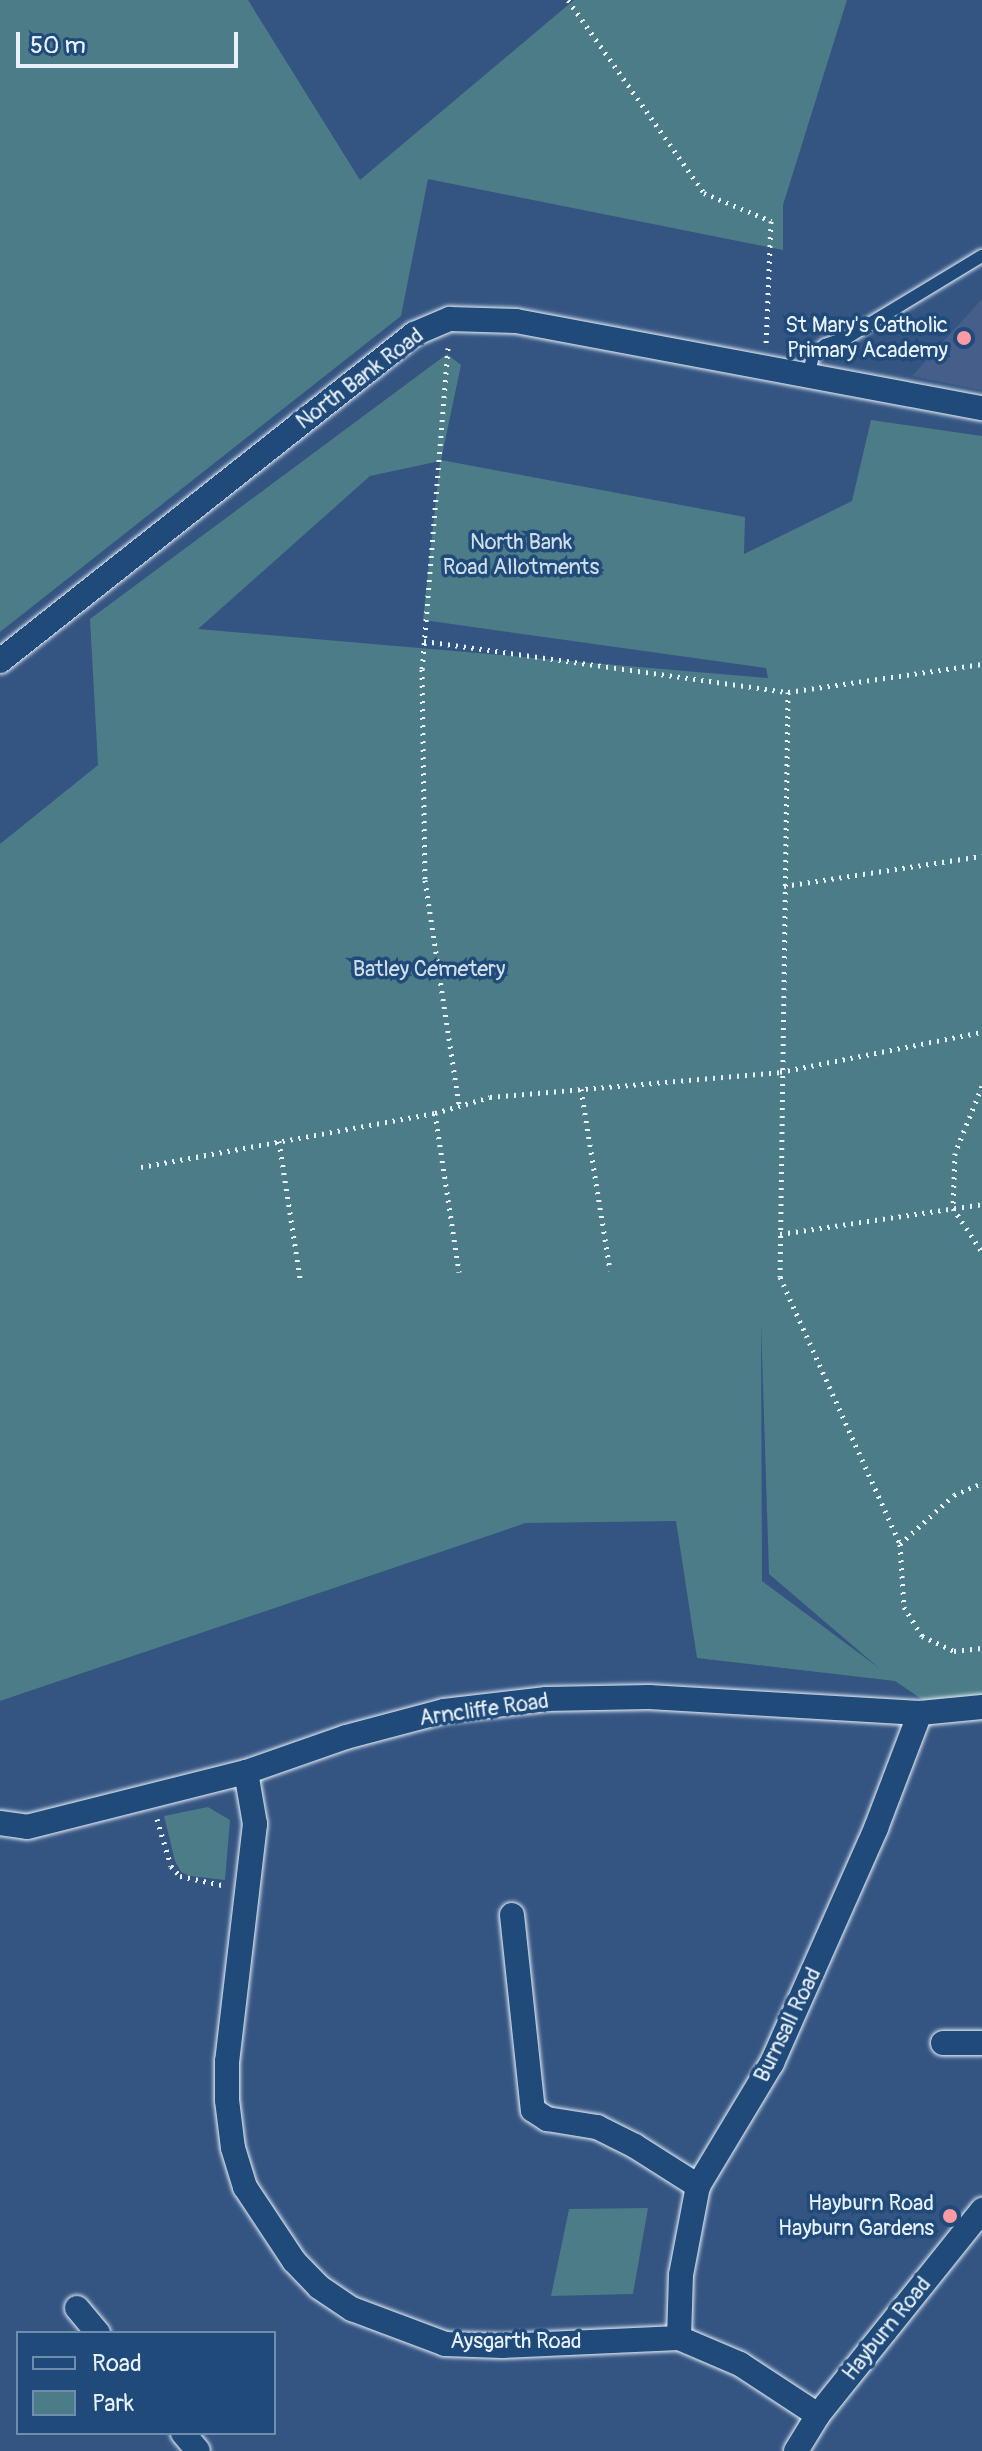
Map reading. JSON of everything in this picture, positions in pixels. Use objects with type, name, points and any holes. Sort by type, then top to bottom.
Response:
[{"type":"street","name":"North Bank Road","points":[[0,661],[414,334],[450,319],[516,321],[982,408]]},
{"type":"street","name":"Arncliffe Road","points":[[0,1823],[27,1827],[246,1772],[346,1737],[444,1711],[546,1699],[649,1697],[920,1713],[982,1707]]},
{"type":"street","name":"Burnsall Road","points":[[679,2338],[681,2275],[698,2186],[772,2063],[870,1842],[920,1713]]},
{"type":"street","name":"Aysgarth Road","points":[[246,1772],[255,1824],[227,2061],[233,2148],[245,2187],[263,2218],[319,2287],[352,2309],[445,2344],[502,2346],[679,2338],[740,2364],[818,2415]]},
{"type":"street","points":[[512,1915],[528,2088],[533,2110],[547,2119],[597,2127],[635,2146],[698,2186]]},
{"type":"street","points":[[943,2043],[982,2043]]},
{"type":"street","name":"Hayburn Road","points":[[796,2451],[818,2415],[982,2210]]},
{"type":"street","points":[[77,2308],[96,2331]]},
{"type":"street","points":[[185,2435],[198,2451]]},
{"type":"lane","points":[[808,375],[813,356],[825,345],[848,337],[982,256]]},
{"type":"path","points":[[568,0],[704,193],[771,221],[765,367]]},
{"type":"path","points":[[450,319],[424,641],[425,880],[459,1105]]},
{"type":"path","points":[[424,641],[788,692],[982,664]]},
{"type":"path","points":[[788,692],[780,1072],[780,1277],[900,1544],[904,1607],[922,1636],[954,1651],[982,1648]]},
{"type":"path","points":[[784,886],[982,856]]},
{"type":"path","points":[[141,1167],[435,1113],[490,1097],[780,1072],[982,1032]]},
{"type":"path","points":[[982,1086],[955,1153],[953,1208],[982,1252]]},
{"type":"path","points":[[581,1089],[610,1271]]},
{"type":"path","points":[[435,1113],[459,1272]]},
{"type":"path","points":[[279,1141],[300,1278]]},
{"type":"path","points":[[780,1234],[982,1204]]},
{"type":"path","points":[[900,1544],[954,1495],[982,1483]]},
{"type":"path","points":[[151,1794],[171,1866],[180,1876],[246,1888]]},
{"type":"shaded area","name":"St Mary's Catholic Primary Academy","points":[[982,299],[982,390],[912,376]]},
{"type":"green space","points":[[0,0],[248,0],[360,180],[574,0],[847,0],[783,205],[783,250],[428,179],[401,316],[0,632]]},
{"type":"green space","name":"Batley Cemetery","points":[[447,354],[461,365],[441,460],[745,517],[744,554],[852,501],[871,420],[982,436],[982,1704],[935,1708],[895,1681],[697,1658],[676,1521],[526,1523],[0,1701],[0,844],[98,765],[90,619]],"holes":[[[440,461],[423,620],[766,668],[768,678],[198,629],[370,476]],[[761,1323],[769,1574],[879,1668],[762,1581]]]},
{"type":"green space","points":[[208,1807],[230,1820],[225,1880],[181,1872],[175,1861],[164,1816]]},
{"type":"green space","points":[[648,2208],[633,2294],[551,2296],[569,2209]]},
{"type":"place","name":"St Mary's Catholic Primary Academy","points":[[964,338]]},
{"type":"place","name":"Hayburn Road Hayburn Gardens","points":[[950,2216]]},
{"type":"park label","name":"North Bank Road Allotments","points":[[521,554]]}]
